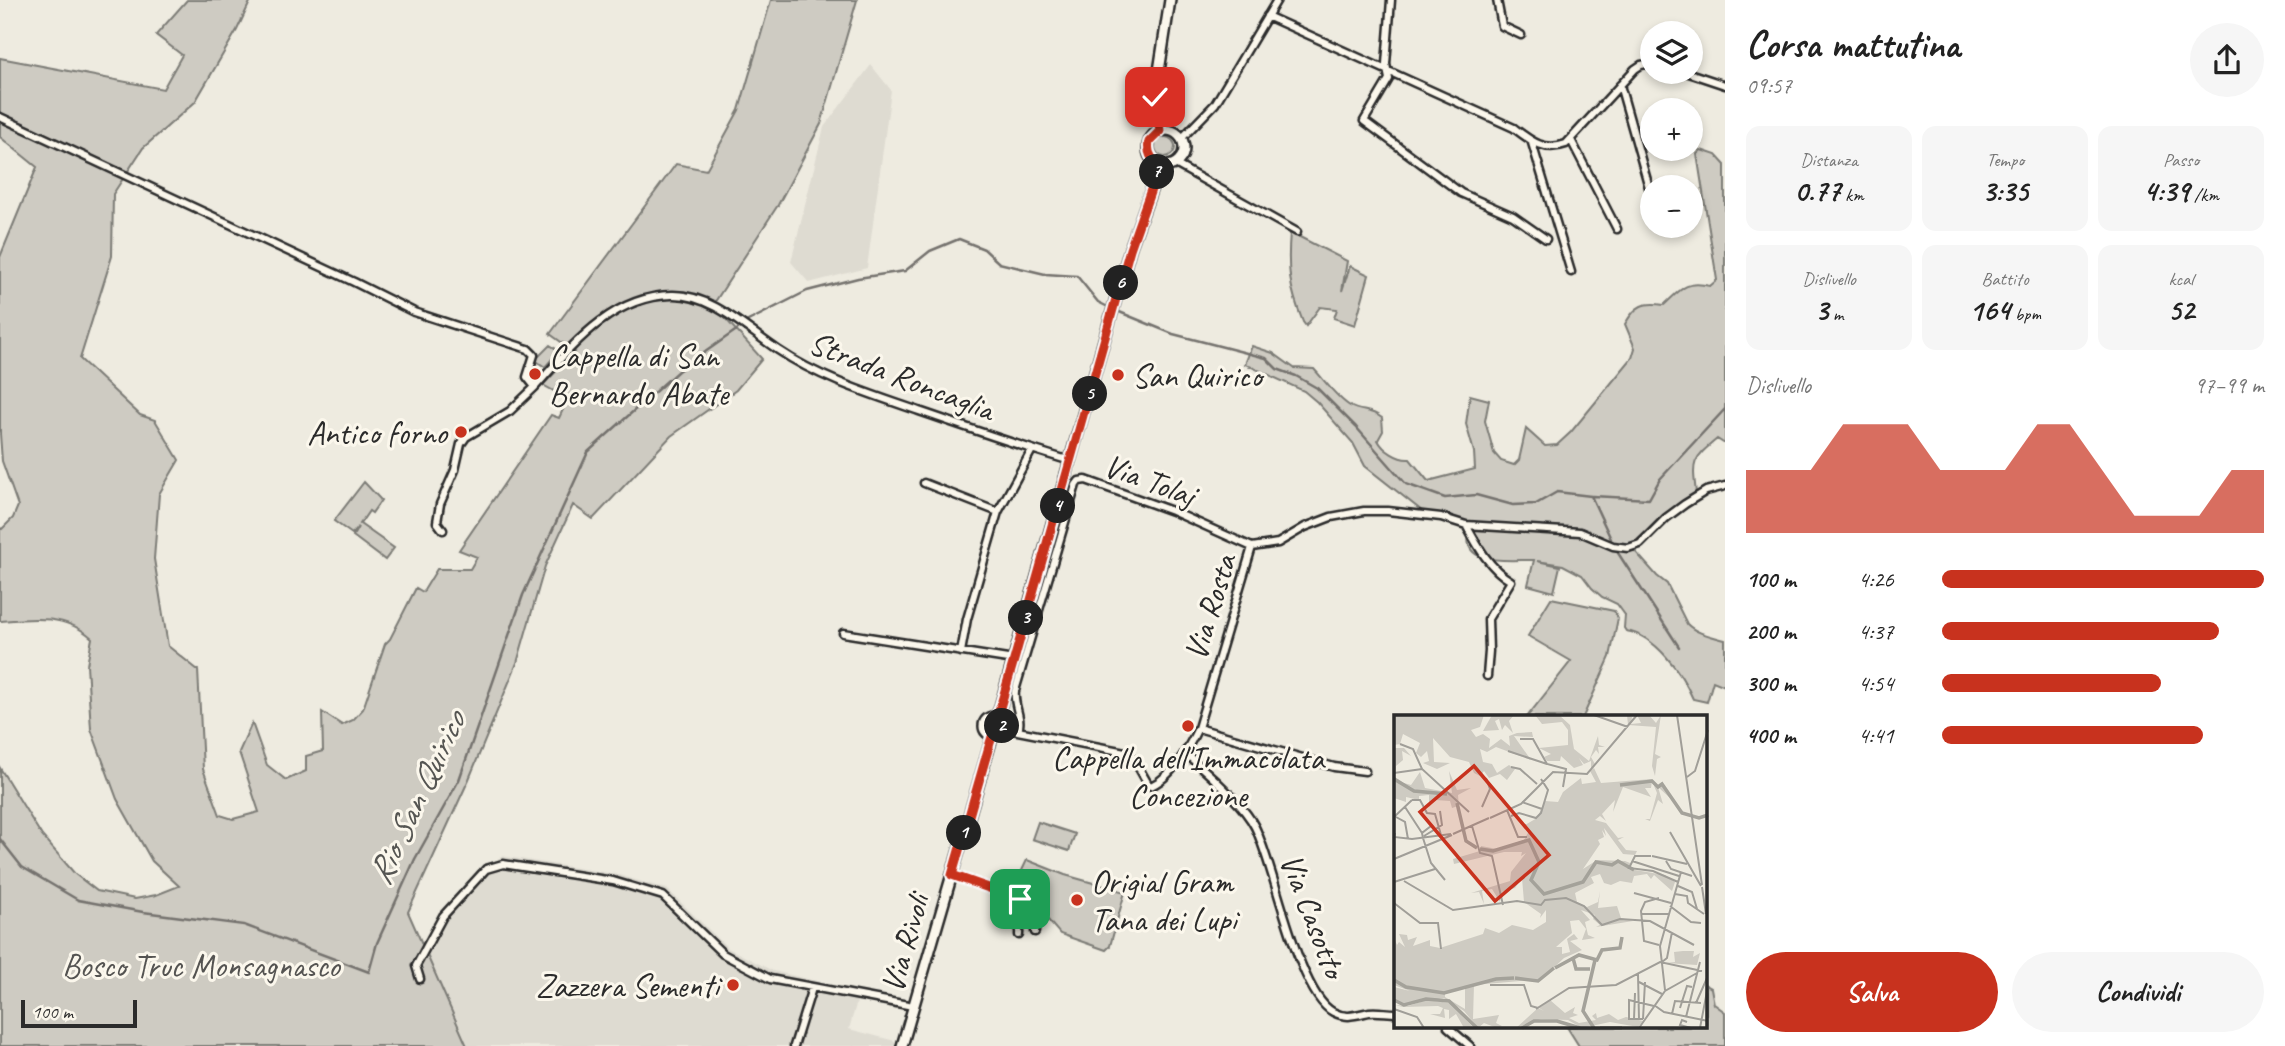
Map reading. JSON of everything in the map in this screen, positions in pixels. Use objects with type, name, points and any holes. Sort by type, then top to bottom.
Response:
[{"type":"street","points":[[1160,131],[1155,97],[1170,0]]},
{"type":"street","points":[[1182,138],[1215,104],[1277,0]]},
{"type":"street","points":[[1391,0],[1385,64],[1389,79],[1364,121],[1461,193],[1513,216],[1546,239]]},
{"type":"street","points":[[1497,0],[1502,26],[1521,35]]},
{"type":"street","points":[[1267,16],[1514,128],[1532,142],[1551,148],[1566,145],[1640,66]]},
{"type":"street","points":[[1703,78],[1725,85]]},
{"type":"street","points":[[1620,85],[1645,175]]},
{"type":"street","points":[[0,117],[414,312],[528,349],[534,355],[527,377],[535,387]]},
{"type":"street","points":[[1175,163],[1184,150],[1182,138],[1174,132],[1160,131],[1152,137],[1148,146],[1153,159],[1160,164],[1175,163],[1297,232]]},
{"type":"street","points":[[1571,140],[1617,229]]},
{"type":"street","points":[[1532,142],[1571,272]]},
{"type":"street","name":"Via Rivoli","points":[[902,1046],[993,734],[986,730],[985,724],[999,711],[1117,298],[1143,210],[1160,164]]},
{"type":"street","name":"Strada Roncaglia","points":[[443,530],[437,523],[438,514],[461,444],[466,437],[510,411],[601,319],[637,301],[657,296],[687,296],[713,305],[791,359],[826,378],[1071,461]]},
{"type":"street","points":[[961,652],[967,619],[998,512],[1032,450]]},
{"type":"street","name":"Via Tolaj","points":[[1018,731],[1020,718],[1015,706],[1015,691],[1079,481],[1086,480],[1172,512],[1252,547]]},
{"type":"street","points":[[924,483],[998,512]]},
{"type":"street","name":"Via Rosta","points":[[1002,728],[1125,752],[1135,761],[1151,786],[1166,776],[1185,752],[1198,728],[1252,547],[1278,543],[1331,516],[1388,511],[1441,517],[1466,525],[1580,532],[1628,548],[1640,544],[1685,503],[1706,491],[1725,486]]},
{"type":"street","points":[[1466,525],[1498,574],[1511,581],[1488,619],[1489,651],[1486,676]]},
{"type":"street","points":[[843,633],[1014,660]]},
{"type":"street","points":[[993,734],[999,733],[1002,728],[1000,720],[995,717]]},
{"type":"street","points":[[1198,728],[1334,766],[1365,771]]},
{"type":"street","name":"Via Casotto","points":[[1185,752],[1253,823],[1301,962],[1324,1006],[1344,1017],[1371,1012],[1394,1013]]},
{"type":"street","points":[[420,979],[416,965],[443,916],[486,869],[503,864],[613,881],[663,896],[723,954],[770,979],[913,1006]]},
{"type":"street","points":[[952,875],[1030,904],[1036,915],[1035,932]]},
{"type":"street","points":[[1019,935],[1020,899]]},
{"type":"street","points":[[794,1046],[812,988]]},
{"type":"street","points":[[1449,1028],[1470,1046]]},
{"type":"shaded area","points":[[871,65],[891,90],[867,268],[809,283],[791,262],[824,127]]},
{"type":"shaded area","points":[[501,856],[615,874],[667,889],[728,948],[773,971],[860,991],[849,1029],[895,1041],[895,1046],[457,1046],[411,980],[450,909]]},
{"type":"green space","name":"Bosco Truc Monsagnasco","points":[[187,0],[251,0],[237,30],[195,102],[143,148],[113,194],[112,256],[80,359],[140,415],[155,420],[179,460],[159,494],[154,559],[168,646],[198,670],[203,769],[220,815],[233,819],[259,812],[239,752],[252,723],[267,765],[286,780],[306,771],[306,756],[323,751],[322,712],[342,725],[353,720],[363,709],[385,644],[416,588],[423,592],[437,569],[470,569],[477,557],[459,550],[551,415],[559,418],[568,399],[543,385],[575,352],[550,334],[676,164],[706,170],[739,110],[771,0],[857,0],[821,124],[778,205],[713,305],[762,359],[736,390],[671,436],[593,519],[573,505],[545,566],[517,663],[469,779],[408,912],[467,1046],[0,1046],[0,768],[42,836],[75,874],[97,891],[135,899],[156,895],[179,886],[152,861],[117,799],[91,729],[87,665],[92,638],[82,630],[60,621],[0,621],[0,528],[13,518],[18,506],[2,461],[0,434],[0,257],[37,167],[0,137],[0,58],[163,89],[182,55],[156,35]]},
{"type":"green space","points":[[1165,137],[1172,140],[1175,147],[1172,154],[1165,157],[1158,154],[1155,147],[1158,140]]},
{"type":"green space","points":[[1703,151],[1716,155],[1725,165],[1725,444],[1717,439],[1698,457],[1694,467],[1696,493],[1626,546],[1582,531],[1469,523],[1440,513],[1422,511],[1365,466],[1353,443],[1304,391],[1245,364],[1252,346],[1273,353],[1294,368],[1314,369],[1345,402],[1382,418],[1383,431],[1378,440],[1380,444],[1396,456],[1410,459],[1428,481],[1475,469],[1474,452],[1466,424],[1470,395],[1489,400],[1485,421],[1494,453],[1501,461],[1514,465],[1519,460],[1526,429],[1545,446],[1557,445],[1571,432],[1632,358],[1635,348],[1625,324],[1637,309],[1651,304],[1664,305],[1684,287],[1695,284],[1710,286],[1717,280],[1703,192],[1703,175],[1700,175],[1698,161],[1703,161]]},
{"type":"green space","points":[[1290,232],[1347,261],[1342,291],[1350,266],[1369,275],[1355,325],[1334,318],[1337,309],[1320,307],[1306,326],[1303,322],[1290,278]]},
{"type":"green space","points":[[550,345],[559,351],[545,367],[535,360]]},
{"type":"green space","points":[[364,482],[381,500],[360,524],[394,548],[385,560],[353,536],[358,527],[352,534],[334,521]]},
{"type":"green space","points":[[1476,528],[1575,535],[1620,550],[1635,551],[1667,584],[1687,624],[1700,632],[1725,640],[1725,686],[1713,681],[1707,702],[1693,699],[1675,667],[1657,647],[1637,634],[1626,631],[1625,615],[1617,604],[1602,597],[1582,575],[1563,565],[1537,561],[1560,566],[1554,592],[1528,585],[1534,560],[1501,560],[1479,556],[1472,551],[1468,542],[1470,530]]},
{"type":"green space","points":[[1551,598],[1614,611],[1618,618],[1610,657],[1584,715],[1529,715],[1571,661],[1528,636]]},
{"type":"green space","points":[[1038,822],[1075,834],[1069,851],[1032,839]]},
{"type":"green space","name":"Origial Gram Tana dei Lupi","points":[[1027,860],[1065,875],[1125,892],[1110,946],[1106,950],[1060,934],[1016,883]]},
{"type":"green space","points":[[1708,986],[1711,988],[1714,1004],[1725,1012],[1725,1046],[1579,1046],[1568,1028],[1708,1028]]},
{"type":"waterway","name":"Rio San Quirico","points":[[746,322],[807,291],[858,278],[905,271],[930,251],[959,239],[984,249],[999,263],[1045,274],[1077,276],[1098,302],[1110,308]]},
{"type":"waterway","name":"Rio San Quirico","points":[[1117,311],[1173,334],[1266,358],[1277,369],[1317,388],[1406,484],[1445,498],[1476,495],[1513,505],[1536,504],[1557,492],[1591,496],[1611,539]]},
{"type":"waterway","name":"Rio San Quirico","points":[[0,839],[22,867],[78,900],[143,912],[244,925],[369,972],[377,943],[415,859],[459,780],[523,595],[588,452],[678,371],[738,329]]},
{"type":"waterway","points":[[1592,496],[1649,499],[1660,479],[1725,409]]},
{"type":"waterway","name":"Rio San Quirico","points":[[1618,553],[1679,647]]},
{"type":"place","name":"Cappella di San Bernardo Abate","points":[[535,374]]},
{"type":"place","name":"San Quirico","points":[[1118,375]]},
{"type":"place","name":"Antico forno","points":[[461,432]]},
{"type":"place","name":"Cappella dell'Immacolata Concezione","points":[[1188,726]]},
{"type":"place","name":"Origial Gram Tana dei Lupi","points":[[1077,900]]},
{"type":"place","name":"Zazzera Sementi","points":[[733,985]]},
{"type":"route","points":[[1020,899],[952,875],[993,734],[999,733],[1002,728],[1000,720],[995,717],[1014,660],[1130,249],[1160,164],[1150,156],[1148,146],[1152,137],[1160,131],[1155,97]]}]
